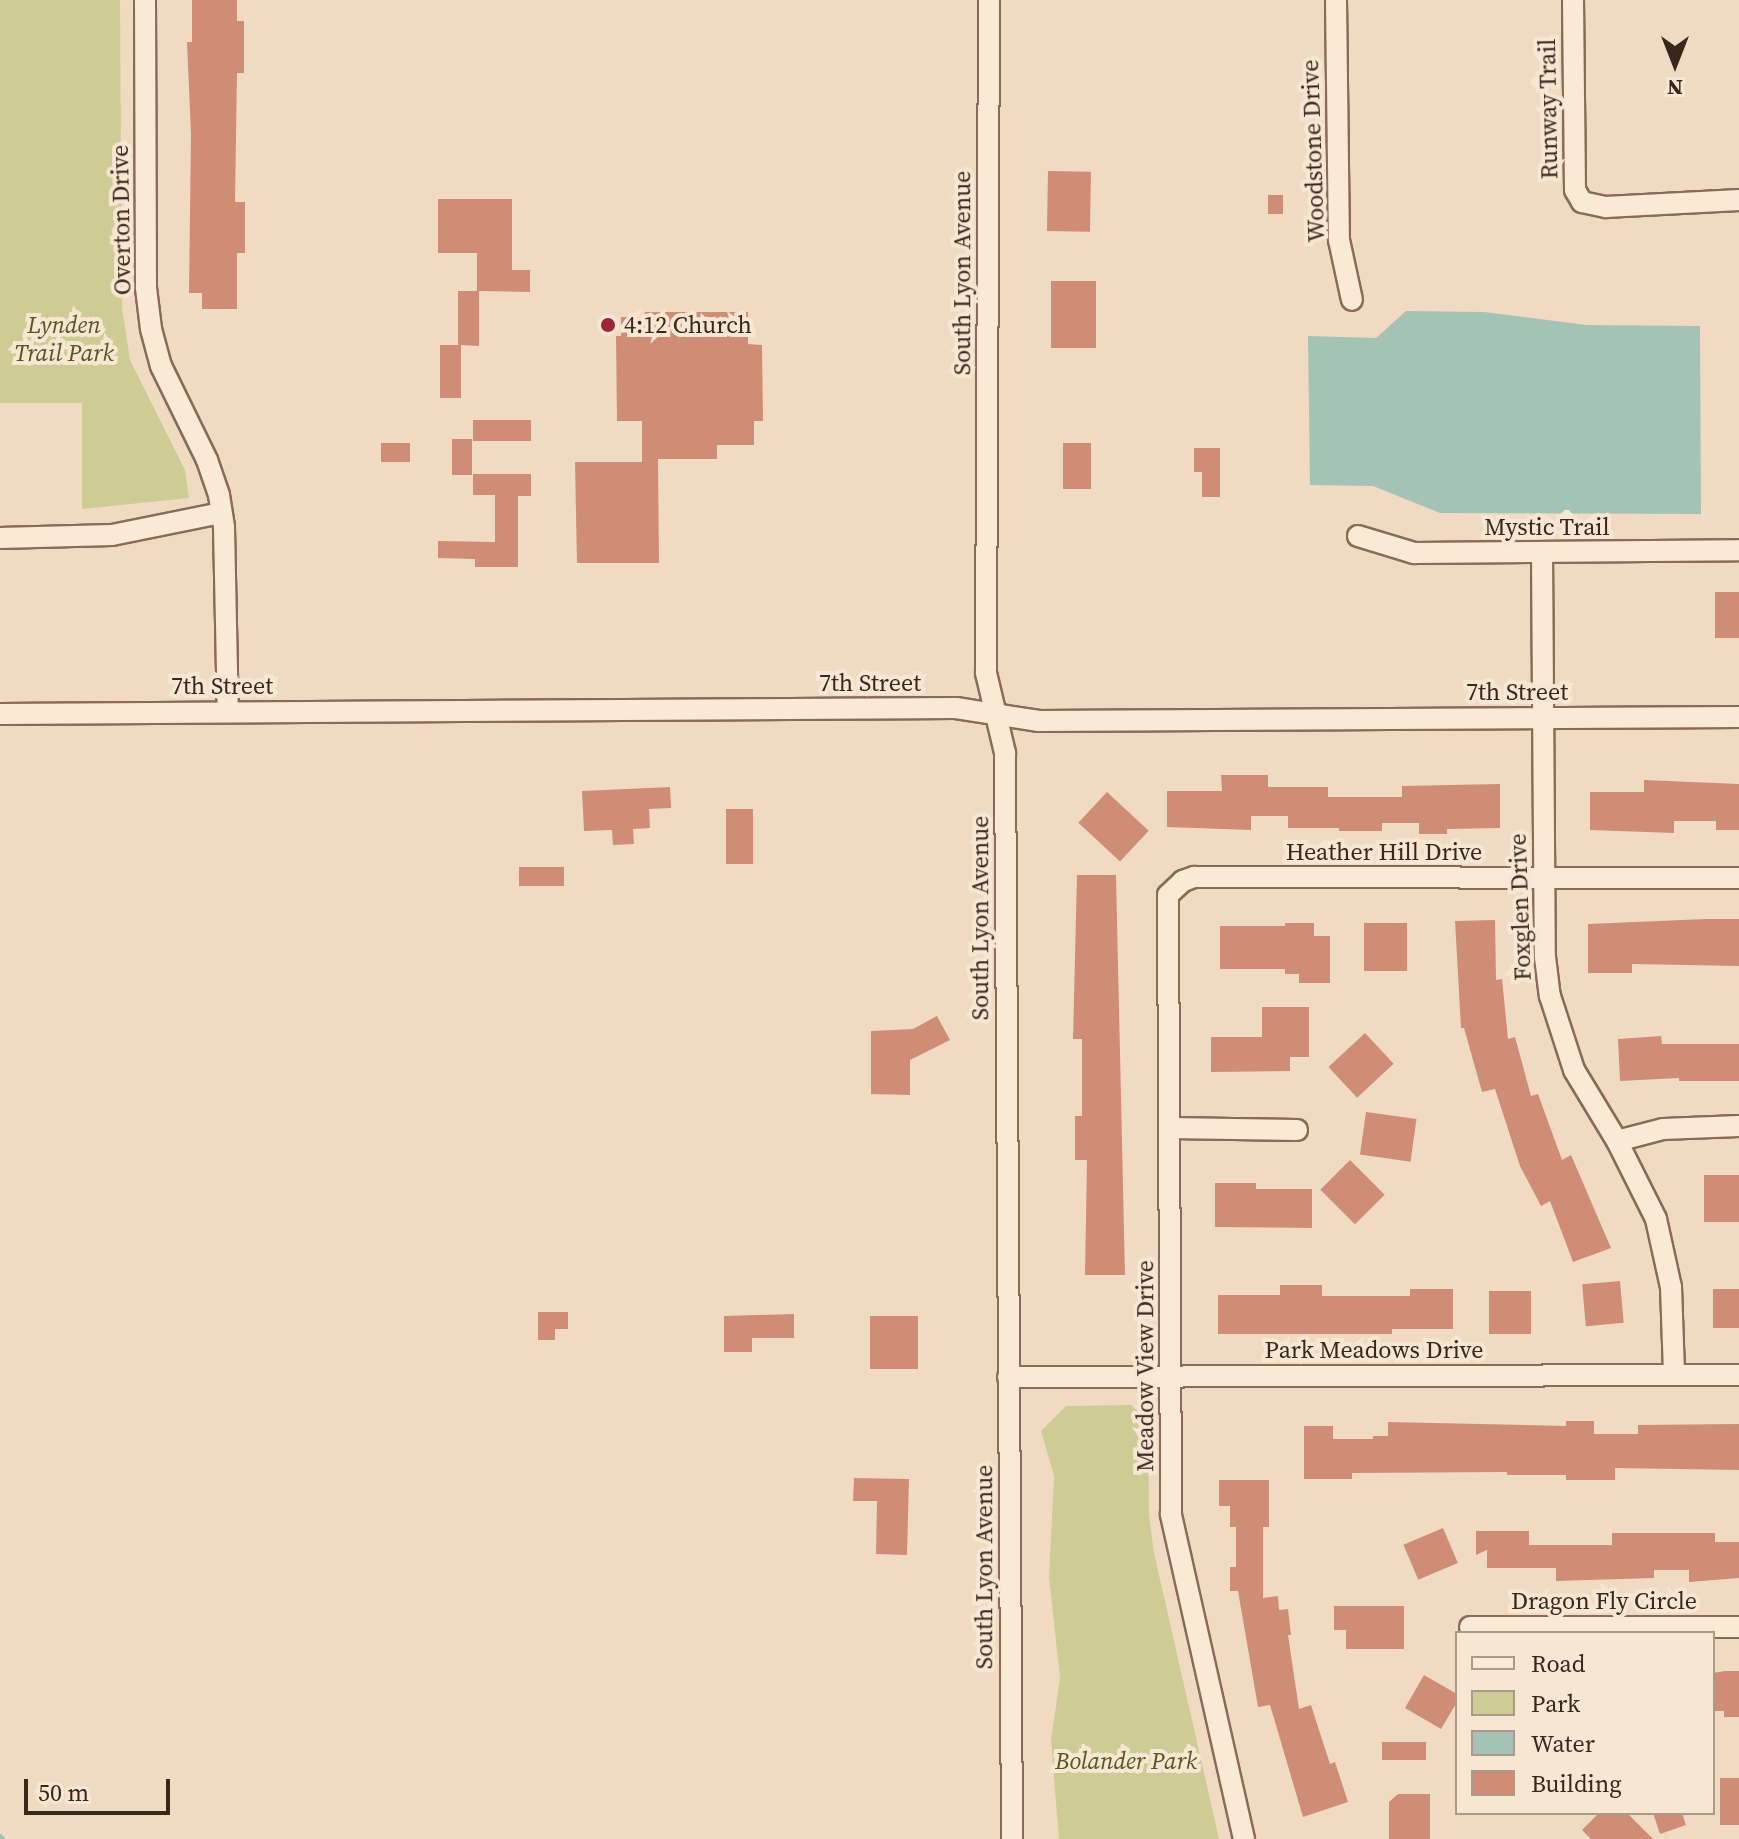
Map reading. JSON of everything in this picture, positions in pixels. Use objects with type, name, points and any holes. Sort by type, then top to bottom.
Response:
[{"type":"street","name":"Overton Drive","points":[[145,0],[146,288],[151,329],[165,377],[207,460],[221,513],[228,712]]},
{"type":"street","name":"South Lyon Avenue","points":[[989,0],[986,673],[1005,753],[1012,1839]]},
{"type":"street","name":"Woodstone Drive","points":[[1336,0],[1339,240],[1352,300]]},
{"type":"street","name":"Runway Trail","points":[[1573,0],[1575,190],[1582,202],[1606,207],[1739,200]]},
{"type":"street","points":[[0,538],[112,535],[221,513]]},
{"type":"street","name":"Mystic Trail","points":[[1358,536],[1414,553],[1739,550]]},
{"type":"street","name":"Foxglen Drive","points":[[1542,553],[1545,957],[1557,1022],[1574,1070],[1617,1141],[1656,1219],[1666,1258],[1674,1375]]},
{"type":"street","name":"7th Street","points":[[0,714],[956,708],[1039,721],[1739,717]]},
{"type":"street","name":"Heather Hill Drive","points":[[1175,888],[1194,877],[1739,878]]},
{"type":"street","name":"Meadow View Drive","points":[[1175,888],[1166,905],[1171,1514],[1244,1839]]},
{"type":"street","points":[[1617,1141],[1663,1129],[1739,1126]]},
{"type":"street","points":[[1170,1128],[1297,1130]]},
{"type":"street","name":"Park Meadows Drive","points":[[1008,1377],[1739,1375]]},
{"type":"street","name":"Dragon Fly Circle","points":[[1470,1627],[1739,1627]]},
{"type":"green space","name":"Lynden Trail Park","points":[[0,0],[120,0],[122,308],[130,360],[185,470],[189,498],[82,509],[82,403],[0,403]]},
{"type":"green space","name":"Bolander Park","points":[[1131,1405],[1148,1421],[1149,1515],[1154,1553],[1219,1839],[1059,1839],[1051,1740],[1060,1678],[1049,1577],[1054,1476],[1041,1431],[1066,1406]]},
{"type":"water","points":[[1406,311],[1484,312],[1586,325],[1700,326],[1701,514],[1440,513],[1373,486],[1310,485],[1308,336],[1376,338]]},
{"type":"building","points":[[192,0],[237,0],[237,21],[244,21],[244,73],[237,73],[235,202],[245,202],[245,253],[237,253],[237,309],[202,309],[202,293],[189,293],[191,134],[187,42],[192,42]]},
{"type":"building","points":[[1048,171],[1091,172],[1090,232],[1047,231]]},
{"type":"building","points":[[1268,195],[1283,195],[1283,214],[1268,214]]},
{"type":"building","points":[[438,199],[512,199],[512,270],[530,270],[530,292],[479,291],[479,346],[461,345],[461,398],[440,398],[440,345],[458,345],[458,291],[477,291],[477,253],[438,253]]},
{"type":"building","points":[[1051,281],[1096,281],[1096,348],[1051,348]]},
{"type":"building","points":[[645,312],[748,312],[748,344],[762,345],[763,421],[754,421],[754,445],[717,445],[717,459],[658,459],[659,563],[577,563],[575,462],[642,462],[642,421],[617,421],[616,336],[621,336],[621,317],[644,317]]},
{"type":"building","points":[[473,420],[531,420],[531,441],[473,441]]},
{"type":"building","points":[[452,439],[472,439],[472,475],[452,475]]},
{"type":"building","points":[[381,443],[410,443],[410,462],[381,462]]},
{"type":"building","points":[[1063,443],[1091,443],[1091,489],[1063,489]]},
{"type":"building","points":[[1194,448],[1220,448],[1220,497],[1202,497],[1202,472],[1194,472]]},
{"type":"building","points":[[473,474],[531,474],[531,496],[518,496],[518,567],[475,567],[475,559],[438,558],[438,541],[495,542],[495,495],[473,495]]},
{"type":"building","points":[[1715,592],[1739,592],[1739,638],[1715,638]]},
{"type":"building","points":[[1221,775],[1268,775],[1268,787],[1328,787],[1328,797],[1402,797],[1402,786],[1500,784],[1500,828],[1447,829],[1447,834],[1419,834],[1419,823],[1382,823],[1382,831],[1339,831],[1339,828],[1288,828],[1288,816],[1251,816],[1251,830],[1167,827],[1167,791],[1222,791]]},
{"type":"building","points":[[1644,780],[1739,784],[1739,830],[1716,830],[1716,821],[1674,821],[1674,833],[1590,830],[1590,792],[1644,792]]},
{"type":"building","points":[[670,787],[671,808],[649,809],[650,828],[633,829],[634,844],[613,845],[612,830],[584,831],[582,791]]},
{"type":"building","points":[[1107,792],[1149,831],[1120,862],[1078,823]]},
{"type":"building","points":[[726,809],[753,809],[753,864],[726,864]]},
{"type":"building","points":[[519,867],[564,867],[564,886],[519,886]]},
{"type":"building","points":[[1077,875],[1116,875],[1125,1275],[1085,1275],[1087,1160],[1075,1160],[1075,1116],[1082,1116],[1082,1039],[1073,1039]]},
{"type":"building","points":[[1739,919],[1739,966],[1632,964],[1632,973],[1588,973],[1588,924]]},
{"type":"building","points":[[1495,920],[1496,980],[1502,979],[1508,1039],[1515,1037],[1531,1096],[1538,1094],[1562,1160],[1571,1155],[1611,1248],[1573,1262],[1550,1201],[1541,1206],[1520,1166],[1495,1089],[1482,1092],[1464,1028],[1461,1028],[1455,921]]},
{"type":"building","points":[[1285,923],[1314,923],[1314,936],[1330,936],[1330,983],[1299,983],[1299,974],[1285,974],[1285,969],[1220,969],[1220,926],[1285,926]]},
{"type":"building","points":[[1364,923],[1407,923],[1407,971],[1364,971]]},
{"type":"building","points":[[1262,1007],[1309,1007],[1309,1057],[1290,1057],[1290,1071],[1211,1072],[1211,1037],[1262,1037]]},
{"type":"building","points":[[937,1016],[950,1040],[910,1060],[910,1095],[871,1094],[871,1031],[913,1029]]},
{"type":"building","points":[[1365,1033],[1394,1064],[1357,1098],[1328,1067]]},
{"type":"building","points":[[1661,1036],[1662,1044],[1739,1044],[1739,1081],[1679,1081],[1679,1078],[1620,1081],[1618,1039]]},
{"type":"building","points":[[1366,1112],[1417,1119],[1411,1162],[1360,1155]]},
{"type":"building","points":[[1350,1160],[1385,1195],[1355,1224],[1320,1190]]},
{"type":"building","points":[[1704,1175],[1739,1175],[1739,1222],[1704,1222]]},
{"type":"building","points":[[1215,1183],[1256,1183],[1256,1189],[1312,1189],[1312,1228],[1215,1227]]},
{"type":"building","points":[[1620,1281],[1624,1323],[1586,1326],[1582,1284]]},
{"type":"building","points":[[1280,1285],[1322,1285],[1322,1296],[1410,1296],[1410,1289],[1453,1289],[1453,1329],[1392,1329],[1392,1334],[1218,1334],[1218,1295],[1280,1295]]},
{"type":"building","points":[[1713,1289],[1739,1289],[1739,1328],[1713,1328]]},
{"type":"building","points":[[1489,1291],[1531,1291],[1531,1334],[1489,1334]]},
{"type":"building","points":[[538,1312],[568,1312],[568,1329],[555,1329],[555,1340],[538,1340]]},
{"type":"building","points":[[794,1314],[794,1338],[752,1338],[752,1352],[724,1352],[724,1316]]},
{"type":"building","points":[[870,1316],[918,1316],[918,1369],[870,1369]]},
{"type":"building","points":[[1566,1421],[1594,1421],[1594,1434],[1638,1434],[1638,1425],[1739,1424],[1739,1470],[1615,1468],[1615,1480],[1566,1480],[1566,1475],[1507,1475],[1507,1472],[1352,1473],[1352,1479],[1304,1479],[1304,1426],[1333,1426],[1333,1439],[1373,1439],[1373,1436],[1388,1436],[1388,1422],[1566,1426]]},
{"type":"building","points":[[854,1478],[909,1479],[907,1555],[876,1554],[877,1501],[853,1501]]},
{"type":"building","points":[[1219,1480],[1269,1480],[1269,1527],[1263,1527],[1263,1598],[1278,1596],[1279,1610],[1288,1609],[1291,1635],[1288,1635],[1299,1709],[1311,1705],[1330,1764],[1335,1762],[1348,1802],[1303,1817],[1270,1705],[1258,1707],[1238,1591],[1230,1591],[1230,1567],[1236,1567],[1236,1527],[1230,1527],[1230,1506],[1219,1506]]},
{"type":"building","points":[[1443,1528],[1458,1563],[1418,1580],[1403,1545]]},
{"type":"building","points":[[1476,1531],[1529,1531],[1529,1545],[1612,1545],[1612,1533],[1715,1533],[1715,1542],[1739,1542],[1739,1578],[1689,1582],[1689,1570],[1654,1570],[1654,1578],[1556,1581],[1556,1568],[1487,1568],[1487,1550],[1476,1555]]},
{"type":"building","points":[[1334,1606],[1404,1606],[1404,1649],[1346,1649],[1346,1630],[1334,1630]]},
{"type":"building","points":[[1739,1671],[1739,1717],[1724,1717],[1724,1711],[1715,1711],[1715,1673]]},
{"type":"building","points":[[1424,1675],[1455,1693],[1455,1705],[1441,1729],[1405,1708]]},
{"type":"building","points":[[1382,1742],[1426,1742],[1426,1760],[1382,1760]]},
{"type":"building","points":[[1720,1778],[1739,1778],[1739,1825],[1720,1825]]},
{"type":"building","points":[[1398,1794],[1430,1794],[1430,1839],[1389,1839],[1389,1802]]},
{"type":"building","points":[[1597,1815],[1629,1815],[1653,1839],[1591,1839],[1582,1830]]},
{"type":"building","points":[[1654,1815],[1683,1815],[1686,1825],[1660,1834]]},
{"type":"place","name":"4:12 Church","points":[[608,325]]}]
